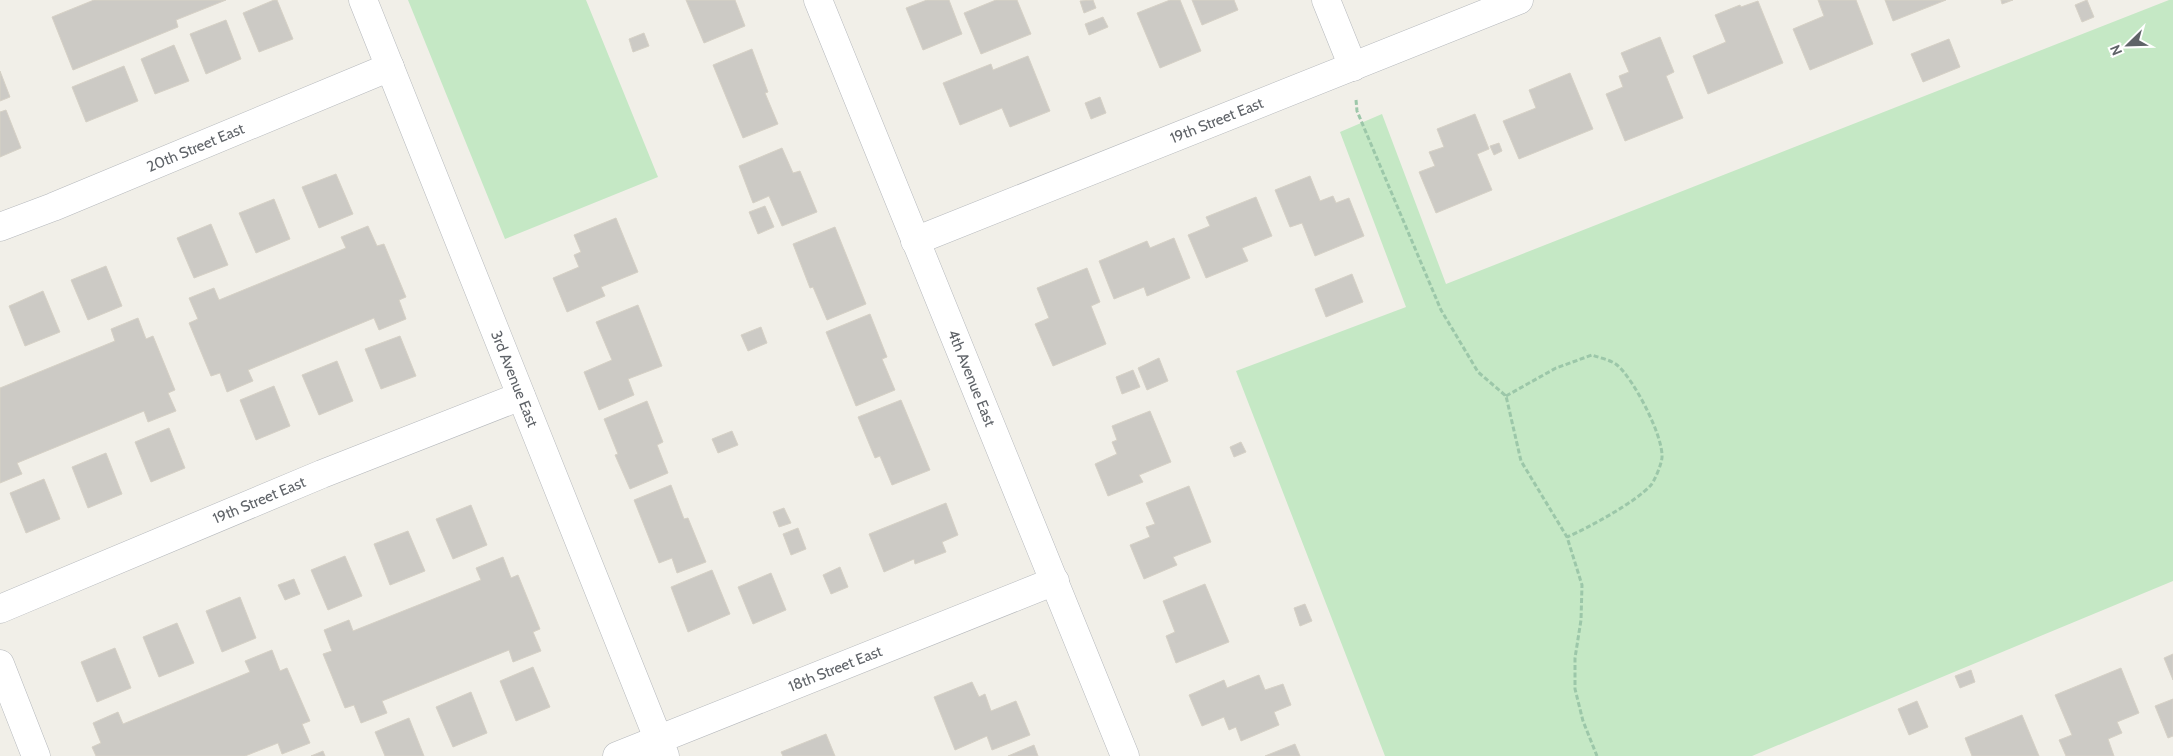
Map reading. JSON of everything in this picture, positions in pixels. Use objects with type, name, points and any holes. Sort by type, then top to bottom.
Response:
[{"type":"street","name":"3rd Avenue East","points":[[363,0],[662,748]]},
{"type":"street","name":"4th Avenue East","points":[[818,0],[1125,756]]},
{"type":"street","points":[[1326,0],[1353,67]]},
{"type":"street","name":"19th Street East","points":[[915,241],[1519,0]]},
{"type":"street","name":"20th Street East","points":[[0,227],[53,207],[390,67]]},
{"type":"street","name":"19th Street East","points":[[0,609],[322,474],[521,396]]},
{"type":"street","name":"18th Street East","points":[[617,756],[662,748],[1055,582]]},
{"type":"street","points":[[0,664],[36,756]]},
{"type":"path","points":[[1353,67],[1357,111],[1441,310],[1478,372],[1506,396],[1521,461],[1567,537],[1582,585],[1575,689],[1583,721],[1597,756]]},
{"type":"path","points":[[1506,396],[1556,368],[1592,355],[1617,365],[1639,394],[1654,426],[1663,457],[1652,484],[1634,500],[1584,530],[1567,537]]},
{"type":"green space","points":[[408,0],[586,0],[658,177],[505,239]]},
{"type":"green space","points":[[2173,0],[2173,581],[1752,756],[1385,756],[1236,371],[1406,307],[1340,132],[1382,114],[1446,284]]},
{"type":"building","points":[[94,0],[226,0],[176,20],[178,27],[73,70],[52,17]]},
{"type":"building","points":[[277,0],[293,39],[259,52],[243,13]]},
{"type":"building","points":[[686,0],[735,0],[745,26],[704,43]]},
{"type":"building","points":[[927,0],[949,0],[962,34],[923,50],[906,8]]},
{"type":"building","points":[[996,0],[1017,0],[1031,34],[981,54],[964,13]]},
{"type":"building","points":[[1093,0],[1096,8],[1084,13],[1080,1]]},
{"type":"building","points":[[1170,0],[1180,0],[1201,51],[1160,68],[1137,13]]},
{"type":"building","points":[[1192,0],[1234,0],[1238,10],[1202,25]]},
{"type":"building","points":[[1818,0],[1856,0],[1873,44],[1810,70],[1793,29],[1824,16]]},
{"type":"building","points":[[1885,0],[1946,0],[1893,21]]},
{"type":"building","points":[[2001,0],[2013,0],[2002,4]]},
{"type":"building","points":[[2087,0],[2094,17],[2082,22],[2075,5]]},
{"type":"building","points":[[1758,1],[1783,63],[1708,94],[1693,56],[1726,42],[1715,15],[1740,5],[1741,7]]},
{"type":"building","points":[[1103,17],[1108,27],[1089,35],[1085,24]]},
{"type":"building","points":[[226,20],[241,59],[206,74],[190,34]]},
{"type":"building","points":[[644,33],[649,46],[633,52],[629,39]]},
{"type":"building","points":[[1660,37],[1674,72],[1666,76],[1683,118],[1625,141],[1606,94],[1623,87],[1619,76],[1629,72],[1621,53]]},
{"type":"building","points":[[1949,39],[1960,67],[1923,82],[1911,54]]},
{"type":"building","points":[[174,45],[189,81],[155,94],[141,59]]},
{"type":"building","points":[[752,49],[768,92],[765,93],[778,124],[743,138],[713,65]]},
{"type":"building","points":[[1028,56],[1050,111],[1010,127],[1002,108],[960,125],[943,83],[991,64],[993,70]]},
{"type":"building","points":[[124,66],[138,101],[86,122],[72,87]]},
{"type":"building","points":[[0,71],[10,97],[0,101]]},
{"type":"building","points":[[1570,73],[1593,129],[1519,159],[1503,121],[1536,108],[1529,90]]},
{"type":"building","points":[[1100,97],[1106,113],[1091,119],[1085,103]]},
{"type":"building","points":[[6,110],[21,148],[0,157],[0,112]]},
{"type":"building","points":[[1475,114],[1489,149],[1477,154],[1492,190],[1436,213],[1419,172],[1435,166],[1429,152],[1444,147],[1437,129]]},
{"type":"building","points":[[1499,143],[1502,151],[1494,155],[1490,146]]},
{"type":"building","points":[[782,148],[793,173],[800,171],[817,212],[782,226],[769,196],[753,203],[739,166]]},
{"type":"building","points":[[336,174],[353,214],[319,228],[302,187]]},
{"type":"building","points":[[1310,176],[1320,201],[1333,196],[1336,203],[1349,198],[1364,236],[1315,256],[1302,223],[1290,227],[1275,190]]},
{"type":"building","points":[[1256,197],[1272,236],[1242,248],[1248,261],[1206,278],[1188,235],[1210,226],[1206,217]]},
{"type":"building","points":[[274,199],[290,239],[256,253],[239,213]]},
{"type":"building","points":[[765,206],[774,227],[758,234],[749,212]]},
{"type":"building","points":[[616,218],[638,272],[601,287],[605,296],[567,312],[553,278],[579,267],[574,255],[581,252],[574,235]]},
{"type":"building","points":[[211,224],[228,265],[194,278],[177,238]]},
{"type":"building","points":[[368,226],[377,246],[384,244],[406,297],[399,300],[406,319],[379,330],[374,318],[248,370],[253,381],[227,392],[220,373],[211,376],[189,323],[198,319],[189,298],[214,288],[219,300],[346,248],[341,237]]},
{"type":"building","points":[[835,227],[866,304],[827,320],[813,287],[810,288],[793,244]]},
{"type":"building","points":[[1174,238],[1190,278],[1147,296],[1144,287],[1114,299],[1099,261],[1147,241],[1150,248]]},
{"type":"building","points":[[106,266],[122,306],[88,320],[71,280]]},
{"type":"building","points":[[1087,268],[1100,302],[1091,306],[1106,344],[1053,366],[1035,324],[1049,318],[1037,288]]},
{"type":"building","points":[[1352,274],[1363,302],[1326,317],[1315,289]]},
{"type":"building","points":[[43,291],[60,332],[25,346],[9,306]]},
{"type":"building","points":[[638,305],[662,366],[628,379],[634,395],[599,410],[584,372],[612,360],[596,322]]},
{"type":"building","points":[[870,314],[887,357],[882,359],[895,390],[856,406],[826,332]]},
{"type":"building","points":[[138,318],[146,339],[153,336],[175,390],[168,393],[176,411],[148,422],[144,411],[17,463],[22,474],[0,483],[0,388],[115,341],[111,329]]},
{"type":"building","points":[[761,327],[767,343],[748,351],[741,335]]},
{"type":"building","points":[[400,336],[416,376],[381,389],[365,349]]},
{"type":"building","points":[[1159,358],[1168,381],[1147,390],[1138,368]]},
{"type":"building","points":[[337,361],[353,401],[319,415],[302,375]]},
{"type":"building","points":[[1133,370],[1140,387],[1122,394],[1116,377]]},
{"type":"building","points":[[274,386],[290,426],[256,440],[240,400]]},
{"type":"building","points":[[901,400],[930,470],[892,485],[880,456],[875,458],[858,417]]},
{"type":"building","points":[[647,401],[663,442],[657,445],[668,473],[630,489],[615,455],[618,454],[604,419]]},
{"type":"building","points":[[1150,411],[1171,462],[1139,475],[1143,482],[1108,496],[1095,464],[1117,454],[1112,442],[1117,440],[1112,426]]},
{"type":"building","points":[[169,428],[185,468],[151,482],[135,442]]},
{"type":"building","points":[[732,431],[738,445],[718,453],[712,439]]},
{"type":"building","points":[[1241,442],[1246,452],[1234,457],[1230,447]]},
{"type":"building","points":[[106,453],[122,494],[88,508],[72,467]]},
{"type":"building","points":[[44,479],[60,519],[26,533],[10,493]]},
{"type":"building","points":[[671,485],[684,519],[688,518],[706,562],[677,573],[672,558],[659,563],[634,500]]},
{"type":"building","points":[[1189,486],[1211,542],[1173,557],[1177,565],[1144,579],[1130,545],[1150,537],[1146,527],[1155,524],[1146,503]]},
{"type":"building","points":[[946,503],[958,535],[942,542],[946,552],[915,564],[914,559],[884,572],[869,534]]},
{"type":"building","points":[[471,505],[487,545],[453,559],[436,519]]},
{"type":"building","points":[[784,508],[791,523],[779,527],[773,512]]},
{"type":"building","points":[[798,528],[806,549],[791,555],[783,534]]},
{"type":"building","points":[[408,531],[425,571],[390,585],[374,544]]},
{"type":"building","points":[[345,556],[362,596],[328,610],[311,570]]},
{"type":"building","points":[[503,557],[511,578],[518,575],[540,629],[533,632],[541,651],[513,662],[509,650],[382,701],[387,713],[361,723],[354,705],[345,708],[323,654],[332,651],[324,630],[349,620],[353,631],[481,580],[476,568]]},
{"type":"building","points":[[840,567],[848,587],[831,594],[823,575]]},
{"type":"building","points":[[712,570],[730,614],[688,632],[671,587]]},
{"type":"building","points":[[771,573],[786,610],[753,624],[738,587]]},
{"type":"building","points":[[294,579],[300,594],[285,600],[278,585]]},
{"type":"building","points":[[1205,584],[1229,642],[1176,663],[1166,636],[1175,632],[1163,601]]},
{"type":"building","points":[[240,597],[256,638],[222,652],[206,611]]},
{"type":"building","points":[[1305,604],[1312,621],[1300,626],[1294,608]]},
{"type":"building","points":[[177,623],[194,663],[159,677],[143,637]]},
{"type":"building","points":[[115,648],[131,688],[97,702],[81,662]]},
{"type":"building","points":[[272,650],[280,671],[287,668],[310,721],[302,724],[310,743],[282,754],[278,743],[245,756],[96,756],[92,747],[101,743],[93,723],[118,712],[123,724],[250,672],[245,661]]},
{"type":"building","points":[[2173,654],[2173,680],[2164,658]]},
{"type":"building","points":[[533,667],[550,707],[516,721],[500,681]]},
{"type":"building","points":[[2121,668],[2139,713],[2117,722],[2122,733],[2108,739],[2114,756],[2066,756],[2059,740],[2072,735],[2055,695]]},
{"type":"building","points":[[1971,670],[1975,682],[1960,688],[1955,676]]},
{"type":"building","points":[[1259,675],[1265,690],[1283,684],[1291,705],[1274,712],[1279,725],[1241,741],[1236,727],[1229,730],[1224,717],[1202,726],[1189,695],[1224,680],[1227,688]]},
{"type":"building","points":[[972,682],[979,697],[985,694],[991,711],[1016,701],[1030,735],[992,750],[987,736],[955,750],[934,697]]},
{"type":"building","points":[[471,692],[487,733],[453,747],[436,707]]},
{"type":"building","points":[[2173,699],[2173,736],[2168,738],[2155,706]]},
{"type":"building","points":[[1917,701],[1928,727],[1909,735],[1898,709]]},
{"type":"building","points":[[2022,715],[2039,756],[1972,756],[1965,738]]},
{"type":"building","points":[[409,718],[424,756],[385,756],[375,732]]},
{"type":"building","points":[[826,734],[835,756],[783,756],[781,752]]},
{"type":"building","points":[[1295,744],[1300,756],[1265,756]]},
{"type":"building","points":[[1034,745],[1038,756],[1008,756]]},
{"type":"building","points":[[323,751],[325,756],[311,756]]}]
